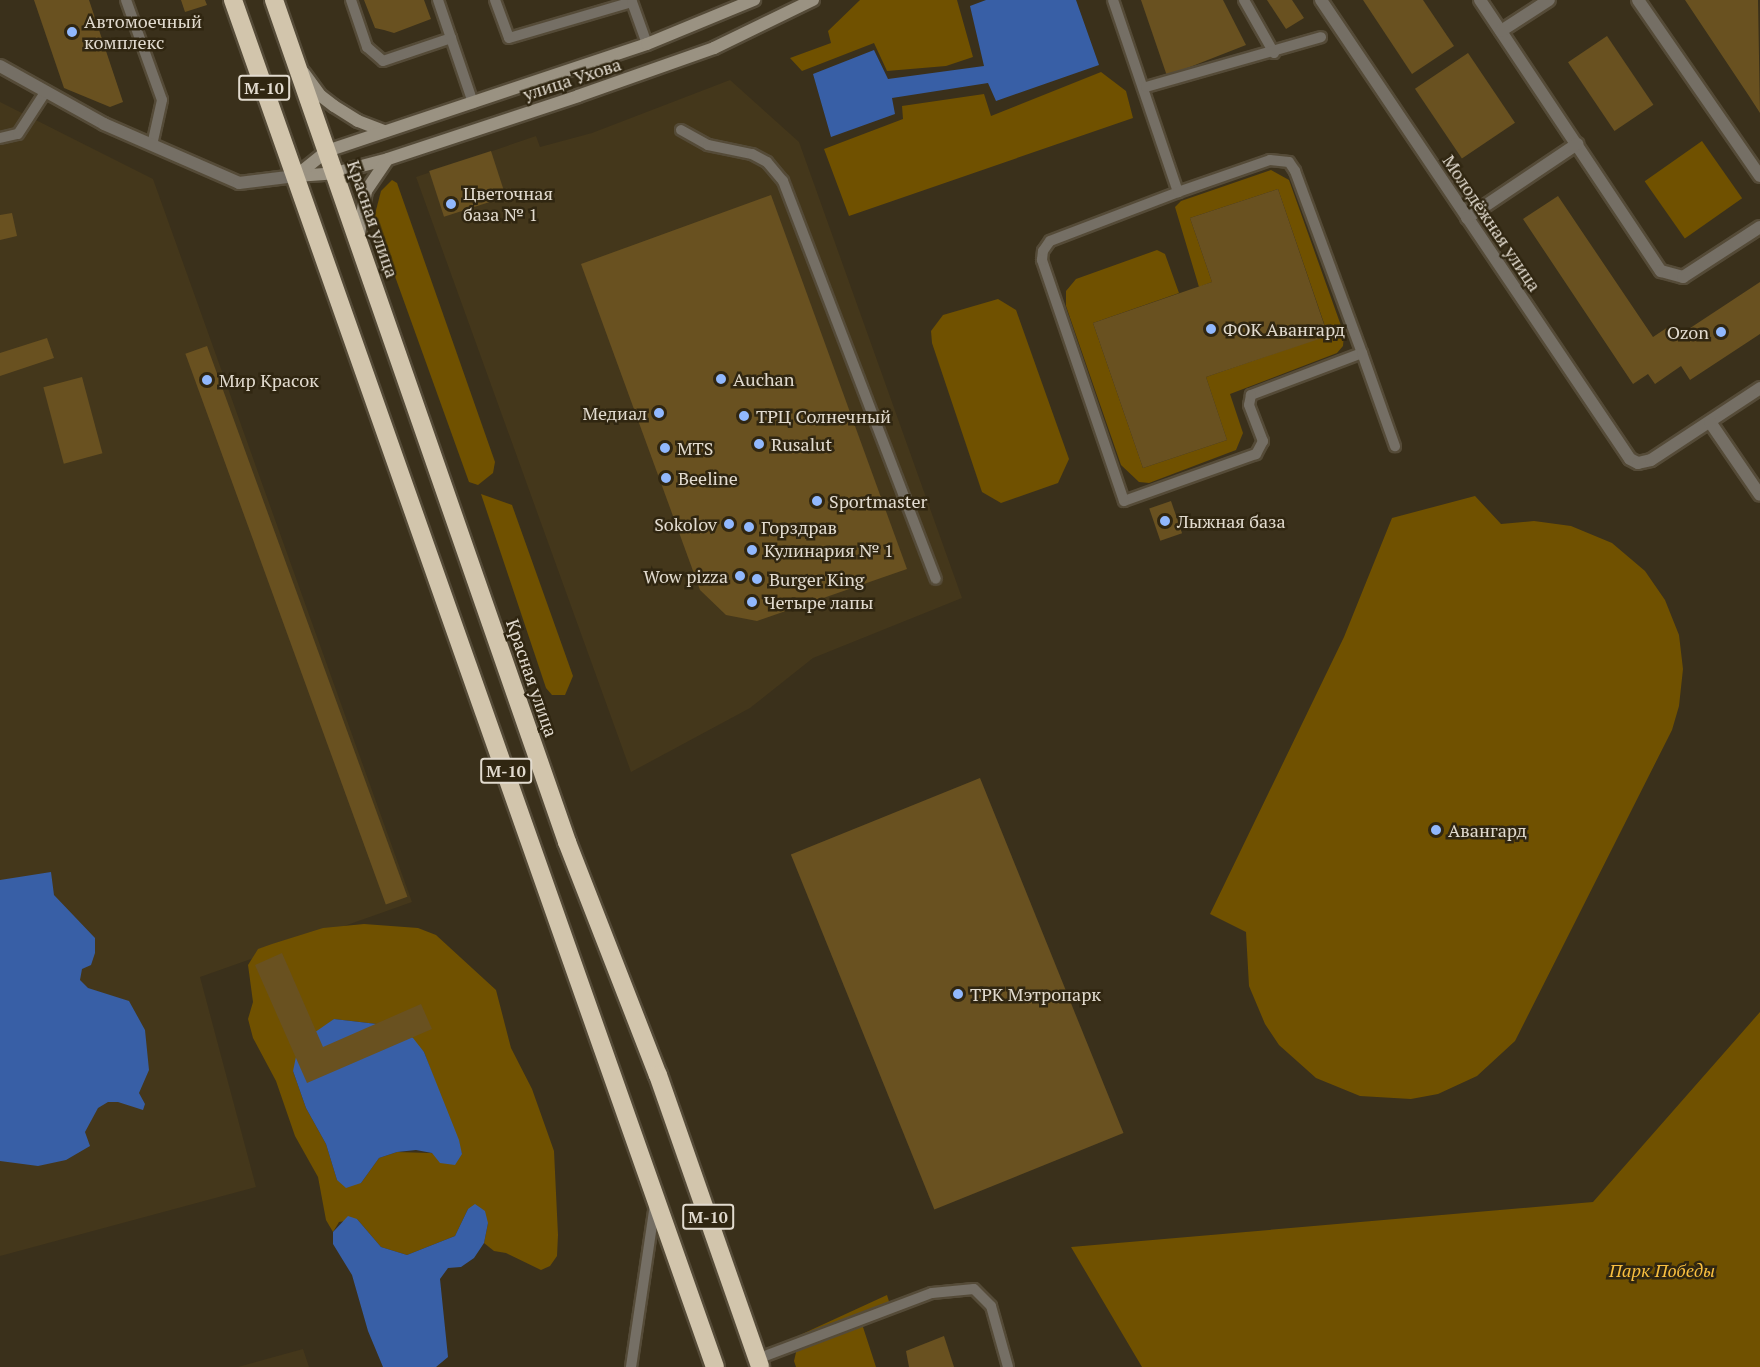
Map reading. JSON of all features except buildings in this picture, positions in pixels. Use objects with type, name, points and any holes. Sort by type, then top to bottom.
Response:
[{"type":"highway","name":"М-10","points":[[232,0],[715,1367]]},
{"type":"highway","name":"Красная улица","points":[[274,0],[567,843],[658,1075],[758,1363]]},
{"type":"street","name":"улица Ухова","points":[[327,150],[647,44],[754,0]]},
{"type":"street","name":"улица Ухова","points":[[296,176],[335,173],[388,159],[714,48],[813,0]]},
{"type":"street","name":"Молодёжная улица","points":[[1321,0],[1624,453],[1638,463],[1651,460],[1710,422]]},
{"type":"street","points":[[1480,0],[1661,271],[1669,276],[1683,277],[1760,227]]},
{"type":"street","points":[[1501,31],[1549,0]]},
{"type":"street","points":[[1638,0],[1760,176]]},
{"type":"street","points":[[293,55],[321,96],[358,121],[384,131]]},
{"type":"street","points":[[0,66],[152,145],[239,183],[296,176],[327,150]]},
{"type":"street","points":[[1467,218],[1577,144]]},
{"type":"street","points":[[358,239],[366,191],[388,159]]},
{"type":"street","points":[[1760,388],[1710,422],[1760,495]]},
{"type":"lane","points":[[126,0],[162,100],[152,145]]},
{"type":"lane","points":[[351,0],[367,47],[383,61],[451,39]]},
{"type":"lane","points":[[438,0],[473,103]]},
{"type":"lane","points":[[495,0],[509,38],[632,2],[647,44]]},
{"type":"lane","points":[[1113,0],[1146,87],[1178,192]]},
{"type":"lane","points":[[1244,0],[1274,53]]},
{"type":"lane","points":[[1146,87],[1274,53],[1320,37]]},
{"type":"lane","points":[[0,138],[18,134],[46,91]]},
{"type":"lane","points":[[681,130],[708,145],[752,154],[767,162],[783,181],[936,579]]},
{"type":"lane","points":[[1362,353],[1251,395],[1249,405],[1263,441],[1256,454],[1124,501],[1042,260],[1043,251],[1050,241],[1178,192],[1270,160],[1289,162],[1362,353],[1395,446]]},
{"type":"lane","points":[[631,1367],[656,1195]]},
{"type":"lane","points":[[758,1363],[932,1293],[974,1290],[991,1306],[1008,1367]]},
{"type":"shaded area","points":[[730,80],[799,142],[962,598],[813,658],[750,708],[631,772],[416,177],[536,136],[540,147],[592,133]]},
{"type":"shaded area","points":[[0,102],[153,179],[412,902],[200,977],[256,1187],[0,1256]]},
{"type":"shaded area","points":[[303,1349],[309,1367],[238,1367]]},
{"type":"green space","points":[[860,0],[957,0],[973,57],[946,66],[887,71],[874,43],[802,71],[790,58],[831,43],[828,31]]},
{"type":"green space","points":[[1101,72],[1126,91],[1133,118],[849,216],[824,149],[903,119],[902,106],[984,94],[991,116]]},
{"type":"green space","points":[[1702,141],[1742,198],[1685,238],[1645,181]]},
{"type":"green space","points":[[1271,170],[1289,180],[1344,334],[1343,346],[1337,353],[1230,394],[1243,433],[1236,450],[1149,483],[1139,482],[1121,465],[1066,306],[1066,291],[1076,279],[1157,250],[1165,254],[1179,293],[1093,323],[1143,468],[1227,440],[1206,377],[1328,335],[1278,189],[1190,218],[1212,282],[1199,287],[1175,207],[1181,201]]},
{"type":"green space","points":[[392,180],[397,183],[495,462],[493,473],[478,485],[469,482],[374,218],[381,191]]},
{"type":"green space","points":[[998,299],[1016,310],[1069,459],[1058,483],[1001,503],[982,492],[932,343],[931,331],[943,315]]},
{"type":"green space","points":[[481,494],[512,505],[573,676],[565,695],[552,695],[546,688]]},
{"type":"green space","name":"Авангард","points":[[1475,496],[1501,524],[1534,521],[1571,526],[1612,543],[1645,571],[1665,600],[1679,635],[1683,669],[1679,706],[1672,730],[1515,1041],[1477,1076],[1438,1094],[1411,1099],[1360,1096],[1316,1078],[1279,1045],[1265,1024],[1249,986],[1246,932],[1210,914],[1344,637],[1392,518]]},
{"type":"green space","points":[[364,924],[418,928],[436,935],[496,990],[511,1048],[532,1089],[554,1151],[558,1235],[557,1256],[550,1266],[541,1270],[506,1253],[494,1251],[484,1243],[488,1223],[468,1209],[455,1236],[407,1255],[381,1247],[357,1219],[339,1222],[333,1232],[326,1220],[318,1177],[295,1136],[276,1081],[253,1038],[248,1019],[253,1002],[248,965],[258,949],[323,928]],"holes":[[[334,1019],[394,1026],[424,1052],[462,1154],[397,1152],[379,1158],[361,1183],[337,1180],[326,1144],[306,1108],[293,1071]]]},
{"type":"green space","name":"Парк Победы","points":[[1760,1012],[1760,1367],[1142,1367],[1071,1247],[1593,1202]]},
{"type":"green space","points":[[887,1295],[893,1314],[862,1324],[876,1367],[796,1367],[794,1361],[800,1335]]},
{"type":"water","points":[[986,0],[1076,0],[1099,65],[996,101],[988,83],[892,98],[895,114],[831,137],[813,74],[874,50],[888,79],[984,66],[970,6]]},
{"type":"water","points":[[51,872],[54,895],[95,938],[95,953],[91,965],[82,969],[80,980],[88,988],[129,1001],[145,1030],[149,1070],[139,1093],[145,1104],[143,1110],[118,1102],[108,1102],[98,1108],[85,1132],[90,1146],[66,1160],[38,1166],[0,1161],[0,880]]},
{"type":"water","points":[[334,1019],[394,1026],[413,1038],[424,1052],[459,1140],[462,1154],[455,1165],[440,1163],[432,1153],[416,1150],[397,1152],[379,1158],[361,1183],[346,1188],[337,1180],[326,1144],[306,1108],[293,1071],[297,1052],[308,1037]]},
{"type":"water","points":[[475,1204],[485,1211],[488,1223],[484,1243],[474,1258],[461,1267],[448,1268],[440,1279],[448,1357],[436,1367],[383,1367],[368,1331],[352,1275],[333,1244],[333,1232],[348,1216],[357,1219],[381,1247],[407,1255],[455,1236],[468,1209]]},
{"type":"place","name":"Автомоечный комплекс","points":[[72,32]]},
{"type":"place","name":"Цветочная база № 1","points":[[451,204]]},
{"type":"place","name":"ФОК Авангард","points":[[1211,329]]},
{"type":"place","name":"Ozon","points":[[1721,332]]},
{"type":"place","name":"Auchan","points":[[721,379]]},
{"type":"place","name":"Мир Красок","points":[[207,380]]},
{"type":"place","name":"Медиал","points":[[659,413]]},
{"type":"place","name":"ТРЦ Солнечный","points":[[744,416]]},
{"type":"place","name":"Rusalut","points":[[759,444]]},
{"type":"place","name":"MTS","points":[[665,448]]},
{"type":"place","name":"Beeline","points":[[666,478]]},
{"type":"place","name":"Sportmaster","points":[[817,501]]},
{"type":"place","name":"Лыжная база","points":[[1165,521]]},
{"type":"place","name":"Sokolov","points":[[729,524]]},
{"type":"place","name":"Горздрав","points":[[749,527]]},
{"type":"place","name":"Кулинария № 1","points":[[752,550]]},
{"type":"place","name":"Wow pizza","points":[[740,576]]},
{"type":"place","name":"Burger King","points":[[757,579]]},
{"type":"place","name":"Четыре лапы","points":[[752,602]]},
{"type":"place","name":"Авангард","points":[[1436,830]]},
{"type":"place","name":"ТРК Мэтропарк","points":[[958,994]]}]
